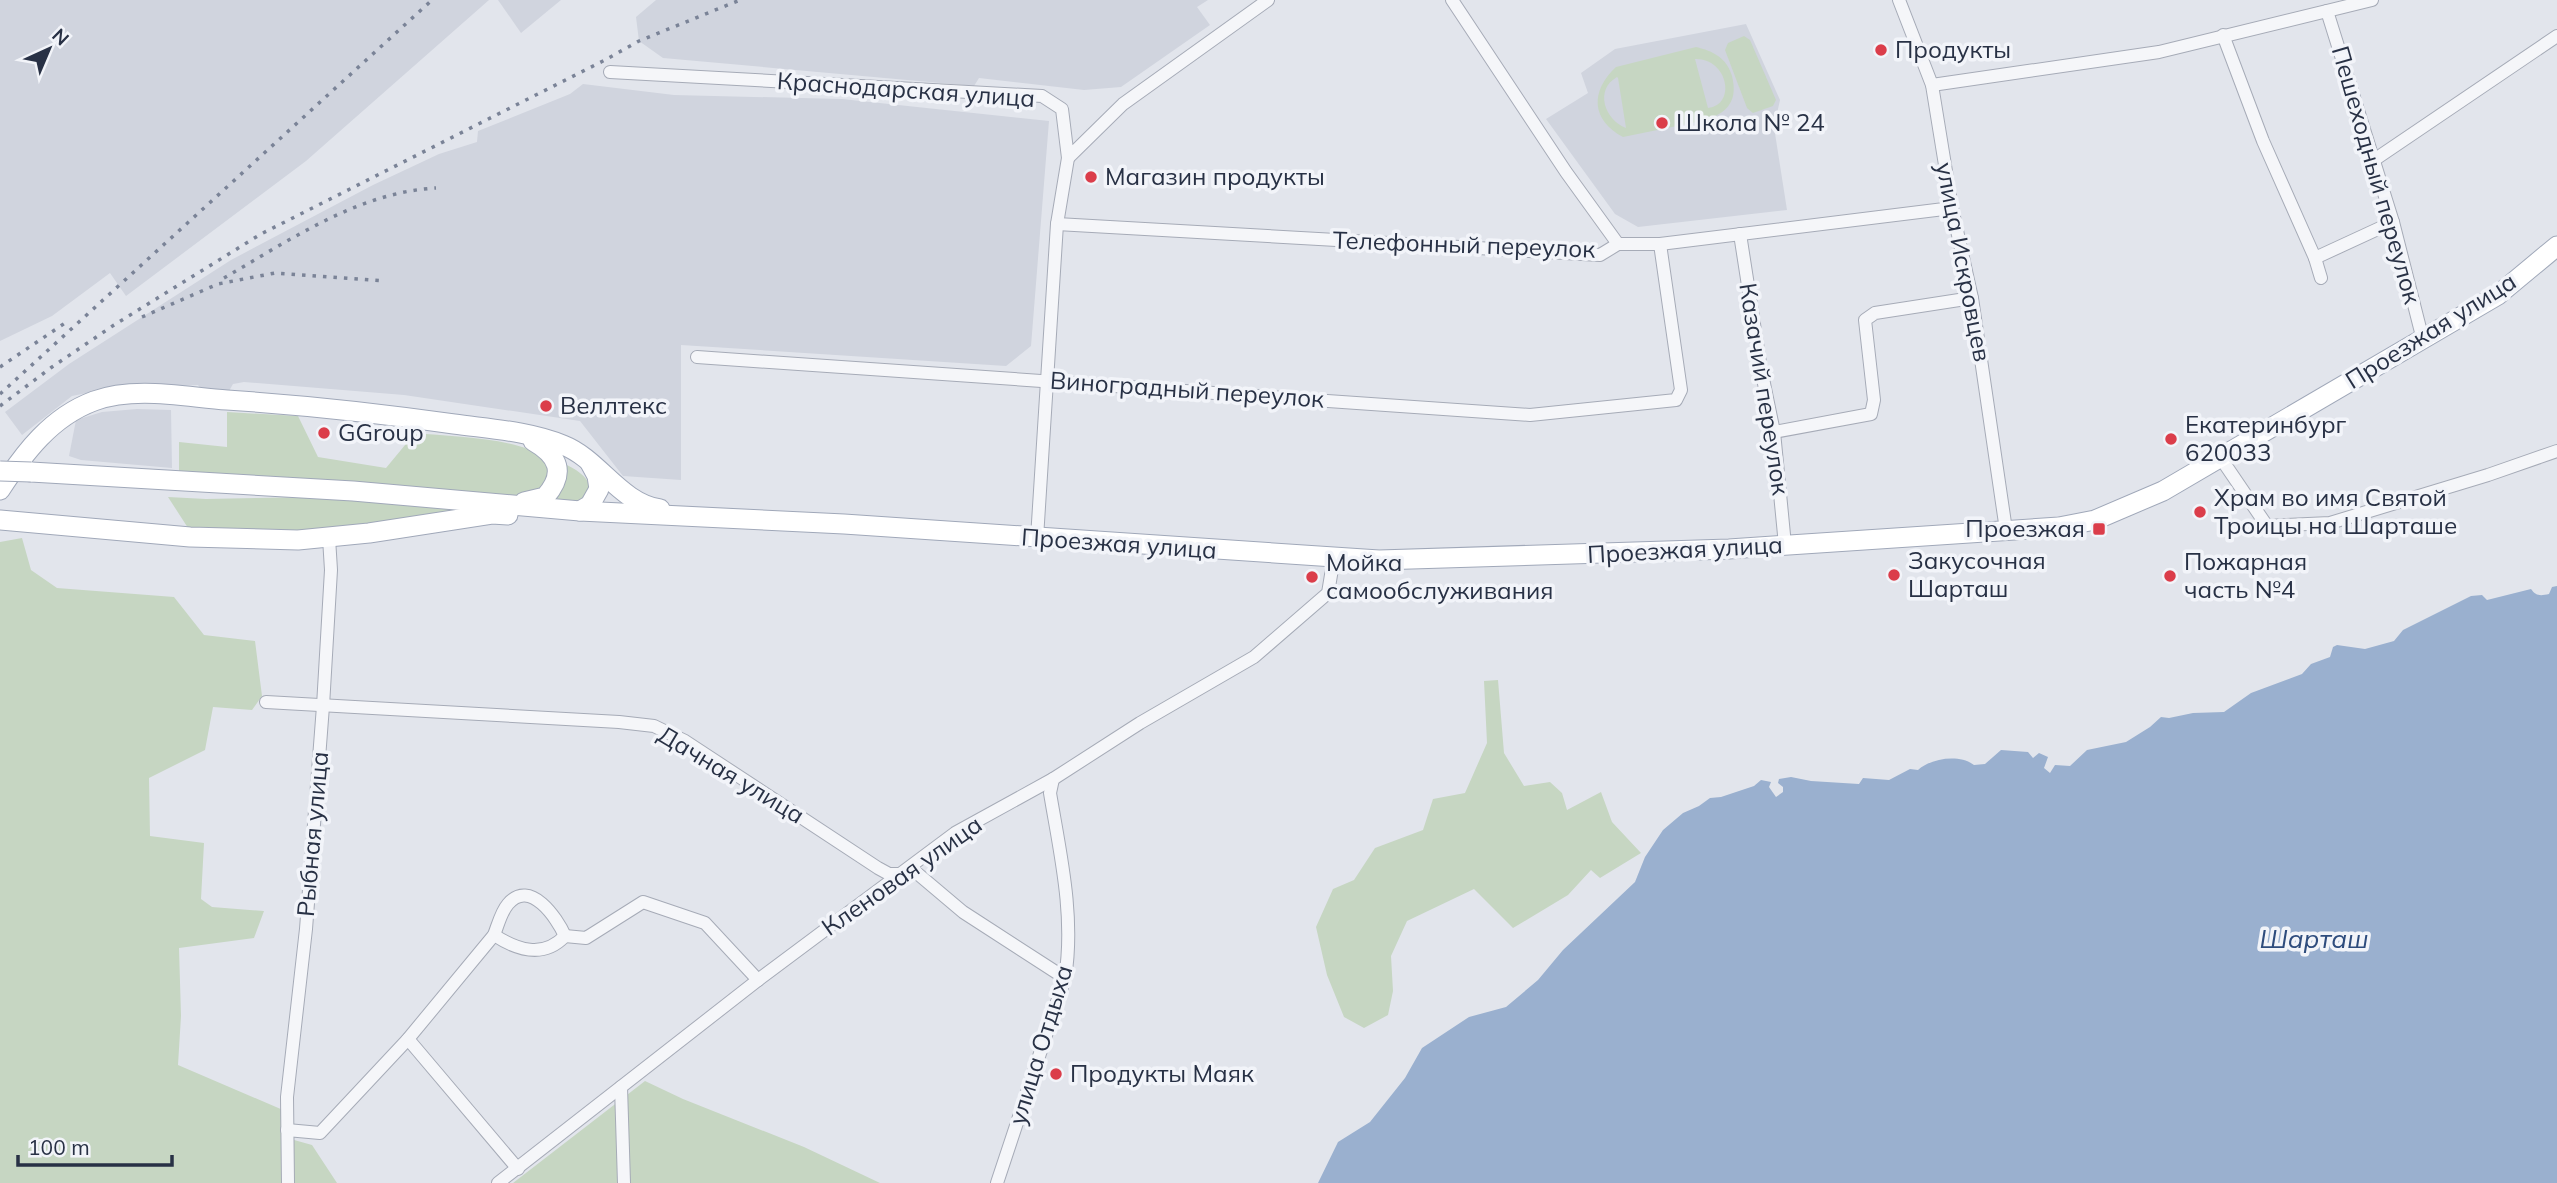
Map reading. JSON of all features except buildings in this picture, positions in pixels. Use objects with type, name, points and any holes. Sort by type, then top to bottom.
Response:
[{"type":"main road","name":"Проезжая улица","points":[[0,471],[353,491],[572,510],[1379,560],[1786,545],[2059,527],[2095,520],[2163,491],[2498,295],[2557,246]]},
{"type":"main road","points":[[0,490],[31,444],[52,426],[83,406],[111,397],[156,395],[301,405],[538,436],[565,445],[639,502],[688,516]]},
{"type":"main road","points":[[502,503],[527,502],[544,497],[553,486],[558,472],[557,463],[550,453],[535,442],[513,432]]},
{"type":"main road","points":[[0,520],[190,537],[298,540],[329,538],[492,514],[537,516],[590,505],[600,489],[597,476],[588,461]]},
{"type":"street","points":[[1068,158],[1123,104],[1268,0]]},
{"type":"street","points":[[1452,0],[1618,244]]},
{"type":"street","name":"улица Искровцев","points":[[1899,0],[1932,85],[1952,208],[1972,298],[2006,530]]},
{"type":"street","points":[[1932,85],[2159,52],[2372,0]]},
{"type":"street","name":"Пешеходный переулок","points":[[2327,11],[2393,222],[2423,340]]},
{"type":"street","points":[[2223,36],[2263,141],[2315,258],[2321,278]]},
{"type":"street","points":[[2374,160],[2557,36]]},
{"type":"street","name":"Краснодарская улица","points":[[610,72],[1042,96],[1062,110],[1068,158],[1057,224],[1037,538]]},
{"type":"street","name":"Телефонный переулок","points":[[1057,224],[1600,255],[1618,244],[1660,244],[1952,208]]},
{"type":"street","points":[[2315,258],[2393,222]]},
{"type":"street","name":"Казачий переулок","points":[[1740,234],[1761,369],[1774,432],[1786,545]]},
{"type":"street","name":"Виноградный переулок","points":[[696,357],[1530,415],[1676,400],[1681,390],[1660,244]]},
{"type":"street","points":[[1774,432],[1871,414],[1874,400],[1865,320],[1875,313],[1972,298]]},
{"type":"street","points":[[2220,457],[2267,526],[2330,523],[2557,451]]},
{"type":"street","name":"Рыбная улица","points":[[288,1183],[286,1097],[306,929],[331,570],[329,538]]},
{"type":"street","name":"Кленовая улица","points":[[498,1183],[758,980],[955,833],[1053,779],[1140,723],[1254,657],[1328,593],[1334,557]]},
{"type":"street","name":"Дачная улица","points":[[266,702],[654,726],[685,741],[878,868],[890,874],[918,874],[963,912],[1065,978]]},
{"type":"street","name":"улица Отдыха","points":[[997,1183],[1065,978],[1069,953],[1065,882],[1050,793],[1053,779]]},
{"type":"street","points":[[287,1130],[320,1133],[408,1039],[494,934],[507,905],[513,900],[522,897],[542,902],[560,924],[565,936]]},
{"type":"street","points":[[565,936],[586,938],[643,902],[705,923],[758,980]]},
{"type":"street","points":[[494,934],[508,944],[533,950],[556,945],[565,936]]},
{"type":"street","points":[[408,1039],[518,1169]]},
{"type":"street","points":[[621,1087],[624,1183]]},
{"type":"shaded area","points":[[0,0],[489,0],[306,161],[126,296],[110,273],[52,316],[0,341]]},
{"type":"shaded area","points":[[498,0],[561,0],[521,33]]},
{"type":"shaded area","points":[[656,0],[1208,0],[1197,7],[1210,25],[1121,87],[1084,90],[979,78],[974,86],[663,58],[639,41],[636,17]]},
{"type":"shaded area","name":"Школа № 24","points":[[1746,24],[1780,100],[1774,127],[1787,210],[1638,227],[1615,214],[1546,119],[1588,93],[1581,73],[1615,49]]},
{"type":"shaded area","points":[[583,84],[674,95],[842,99],[1049,121],[1031,346],[1006,366],[681,345],[681,480],[623,476],[580,421],[404,395],[244,382],[233,384],[229,391],[201,389],[198,385],[111,388],[72,396],[22,435],[5,412],[69,364],[231,260],[373,185],[439,154],[477,142],[478,131],[570,94]]},
{"type":"shaded area","points":[[171,410],[172,468],[81,460],[69,456],[76,420],[102,412]]},
{"type":"green space","points":[[1744,36],[1750,40],[1776,100],[1773,106],[1753,113],[1747,108],[1725,50],[1728,43]]},
{"type":"green space","points":[[1696,47],[1714,53],[1727,64],[1734,89],[1732,100],[1720,114],[1710,118],[1623,137],[1605,122],[1598,105],[1602,86],[1616,67]],"holes":[[[1695,59],[1706,61],[1721,73],[1725,91],[1723,99],[1717,105],[1708,108]],[[1618,78],[1626,128],[1612,118],[1605,104],[1606,89]]]},
{"type":"green space","points":[[227,412],[298,416],[318,457],[386,468],[415,433],[465,437],[501,442],[533,451],[546,458],[547,476],[545,483],[536,491],[511,496],[179,476],[179,442],[227,447]]},
{"type":"green space","points":[[565,464],[588,482],[591,492],[583,499],[573,502],[551,499]]},
{"type":"green space","points":[[168,497],[315,497],[462,510],[357,529],[257,533],[190,531]]},
{"type":"green space","points":[[22,538],[31,570],[57,588],[174,597],[204,635],[255,641],[262,696],[252,710],[213,707],[205,750],[149,778],[150,836],[204,843],[201,899],[212,907],[264,911],[254,938],[179,948],[181,1016],[178,1065],[283,1110],[287,1138],[312,1145],[337,1183],[0,1183],[0,542]]},
{"type":"green space","points":[[1498,680],[1504,753],[1524,786],[1550,782],[1562,793],[1567,810],[1601,792],[1612,822],[1641,853],[1600,878],[1591,870],[1568,895],[1513,928],[1474,889],[1407,921],[1391,956],[1393,991],[1388,1015],[1364,1028],[1344,1017],[1327,975],[1316,927],[1333,889],[1354,880],[1375,848],[1423,830],[1433,799],[1465,793],[1487,743],[1484,681]]},
{"type":"green space","points":[[645,1081],[804,1147],[880,1183],[513,1183]]},
{"type":"water","name":"Шарташ","points":[[2557,586],[2557,1183],[1318,1183],[1338,1142],[1370,1122],[1405,1078],[1422,1048],[1469,1017],[1506,1007],[1538,980],[1563,950],[1635,882],[1645,857],[1663,830],[1683,813],[1710,798],[1754,786],[1761,780],[1771,782],[1769,787],[1776,797],[1783,792],[1783,787],[1778,783],[1779,779],[1791,777],[1859,784],[1863,778],[1889,780],[1910,769],[1918,770],[1938,760],[1961,759],[1974,765],[1985,764],[2001,750],[2028,752],[2033,758],[2039,753],[2048,757],[2044,768],[2050,773],[2055,765],[2070,766],[2087,750],[2126,742],[2161,717],[2224,712],[2251,693],[2302,674],[2311,664],[2330,657],[2333,647],[2337,645],[2365,649],[2394,641],[2403,630],[2471,596],[2482,595],[2487,600],[2531,589],[2543,595],[2549,594],[2552,587]]},
{"type":"railway","points":[[0,394],[432,0]]},
{"type":"railway","points":[[0,406],[114,325],[261,234],[639,41],[740,0]]},
{"type":"railway","points":[[224,278],[300,234],[352,208],[407,191],[436,188]]},
{"type":"railway","points":[[142,317],[218,284],[275,273],[385,281]]},
{"type":"railway","points":[[0,367],[68,321]]},
{"type":"place","name":"Продукты","points":[[1881,50]]},
{"type":"place","name":"Школа № 24","points":[[1662,123]]},
{"type":"place","name":"Магазин продукты","points":[[1091,177]]},
{"type":"place","name":"Веллтекс","points":[[546,406]]},
{"type":"place","name":"GGroup","points":[[324,433]]},
{"type":"place","name":"Екатеринбург 620033","points":[[2171,439]]},
{"type":"place","name":"Храм во имя Святой Троицы на Шарташе","points":[[2200,512]]},
{"type":"place","name":"Проезжая","points":[[2099,529]]},
{"type":"place","name":"Закусочная Шарташ","points":[[1894,575]]},
{"type":"place","name":"Пожарная часть №4","points":[[2170,576]]},
{"type":"place","name":"Мойка самообслуживания","points":[[1312,577]]},
{"type":"place","name":"Продукты Маяк","points":[[1056,1074]]}]
